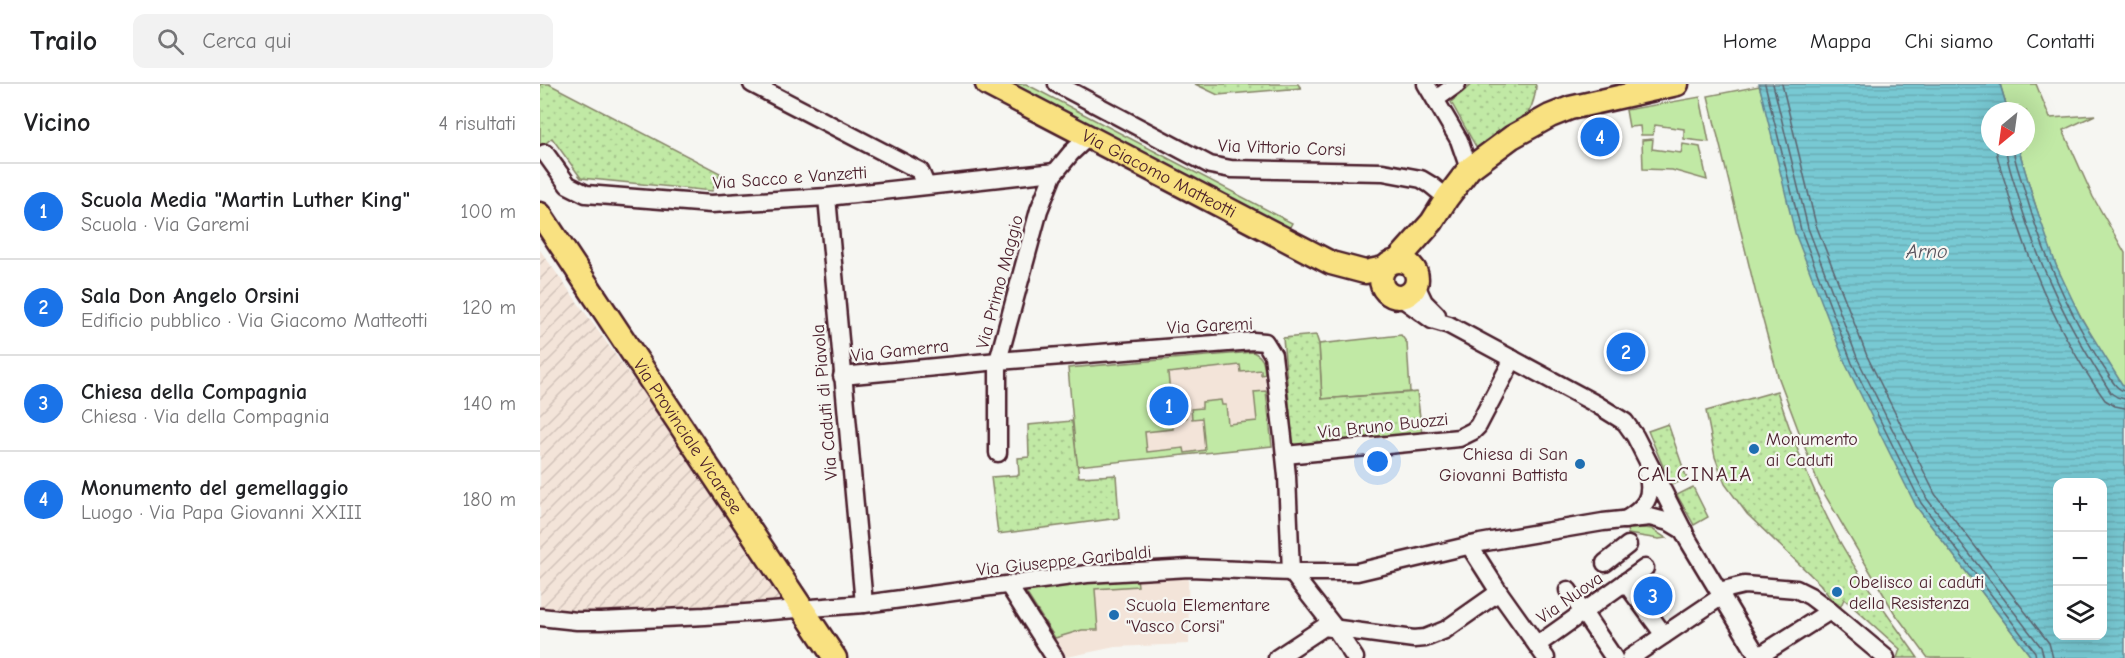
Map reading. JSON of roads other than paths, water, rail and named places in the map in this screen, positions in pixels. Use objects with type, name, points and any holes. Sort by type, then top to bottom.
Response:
[{"type":"main road","name":"Via Giacomo Matteotti","points":[[987,84],[1331,263],[1353,277],[1399,279]]},
{"type":"main road","points":[[1399,279],[1447,198],[1469,169],[1512,137],[1558,112],[1677,84]]},
{"type":"main road","name":"Via Provinciale Vicarese","points":[[540,214],[835,658]]},
{"type":"street","points":[[752,84],[920,171],[926,184]]},
{"type":"street","name":"Via Vittorio Corsi","points":[[1057,84],[1210,165],[1231,169],[1383,172],[1421,179],[1431,184],[1447,198]]},
{"type":"street","points":[[1425,84],[1459,140],[1469,169]]},
{"type":"street","points":[[1436,99],[1456,84]]},
{"type":"street","name":"Via Primo Maggio","points":[[998,453],[998,361],[1039,210],[1055,172],[1088,137]]},
{"type":"street","name":"Via Sacco e Vanzetti","points":[[545,153],[568,185],[586,194],[711,204],[827,197],[926,184],[1055,172]]},
{"type":"street","name":"Via Caduti di Piavola","points":[[827,197],[864,604]]},
{"type":"street","points":[[1399,279],[1449,326],[1596,404],[1625,422],[1640,445],[1684,531],[1758,658],[1830,610]]},
{"type":"street","name":"Via Garemi","points":[[998,361],[1253,340],[1265,342],[1274,355],[1285,455],[1291,572]]},
{"type":"street","name":"Via Bruno Buozzi","points":[[1285,455],[1459,438],[1478,426],[1513,359]]},
{"type":"street","name":"Via Gamerra","points":[[842,376],[998,361]]},
{"type":"street","points":[[1624,521],[1637,513],[1651,492],[1640,445]]},
{"type":"street","name":"Via Giuseppe Garibaldi","points":[[540,617],[601,621],[804,609],[864,604],[1087,574],[1189,568],[1357,572],[1469,545],[1603,522],[1650,517],[1669,522],[1684,531]]},
{"type":"street","points":[[1469,545],[1541,652]]},
{"type":"street","points":[[1605,563],[1628,545]]},
{"type":"street","name":"Via Nuova","points":[[1541,652],[1582,612],[1645,568]]},
{"type":"street","points":[[1291,572],[1335,628],[1355,658]]},
{"type":"street","points":[[1625,582],[1664,635]]},
{"type":"street","points":[[1630,658],[1721,594],[1744,585],[1796,589],[1810,596],[1886,658]]},
{"type":"street","points":[[1009,586],[1055,658]]},
{"type":"street","points":[[1568,590],[1614,658]]},
{"type":"street","points":[[1277,658],[1324,627],[1414,639],[1425,638],[1445,630],[1499,592]]},
{"type":"water","name":"Arno","points":[[1759,84],[2000,84],[2005,102],[1981,102],[1981,156],[2021,156],[2056,265],[2081,318],[2125,389],[2125,658],[2032,658],[1916,506],[1846,365],[1795,233]]},
{"type":"place","name":"Monumento del gemellaggio","points":[[1600,137]]},
{"type":"place","name":"Sala Don Angelo Orsini","points":[[1626,352]]},
{"type":"place","name":"Scuola Media \"Martin Luther King\"","points":[[1169,406]]},
{"type":"place","name":"Monumento ai Caduti","points":[[1754,449]]},
{"type":"place","name":"Chiesa di San Giovanni Battista","points":[[1580,464]]},
{"type":"place","name":"Obelisco ai caduti della Resistenza","points":[[1837,592]]},
{"type":"place","name":"Chiesa della Compagnia","points":[[1653,596]]},
{"type":"place","name":"Scuola Elementare \"Vasco Corsi\"","points":[[1114,615]]},
{"type":"district","name":"CALCINAIA","points":[[1695,474]]}]
